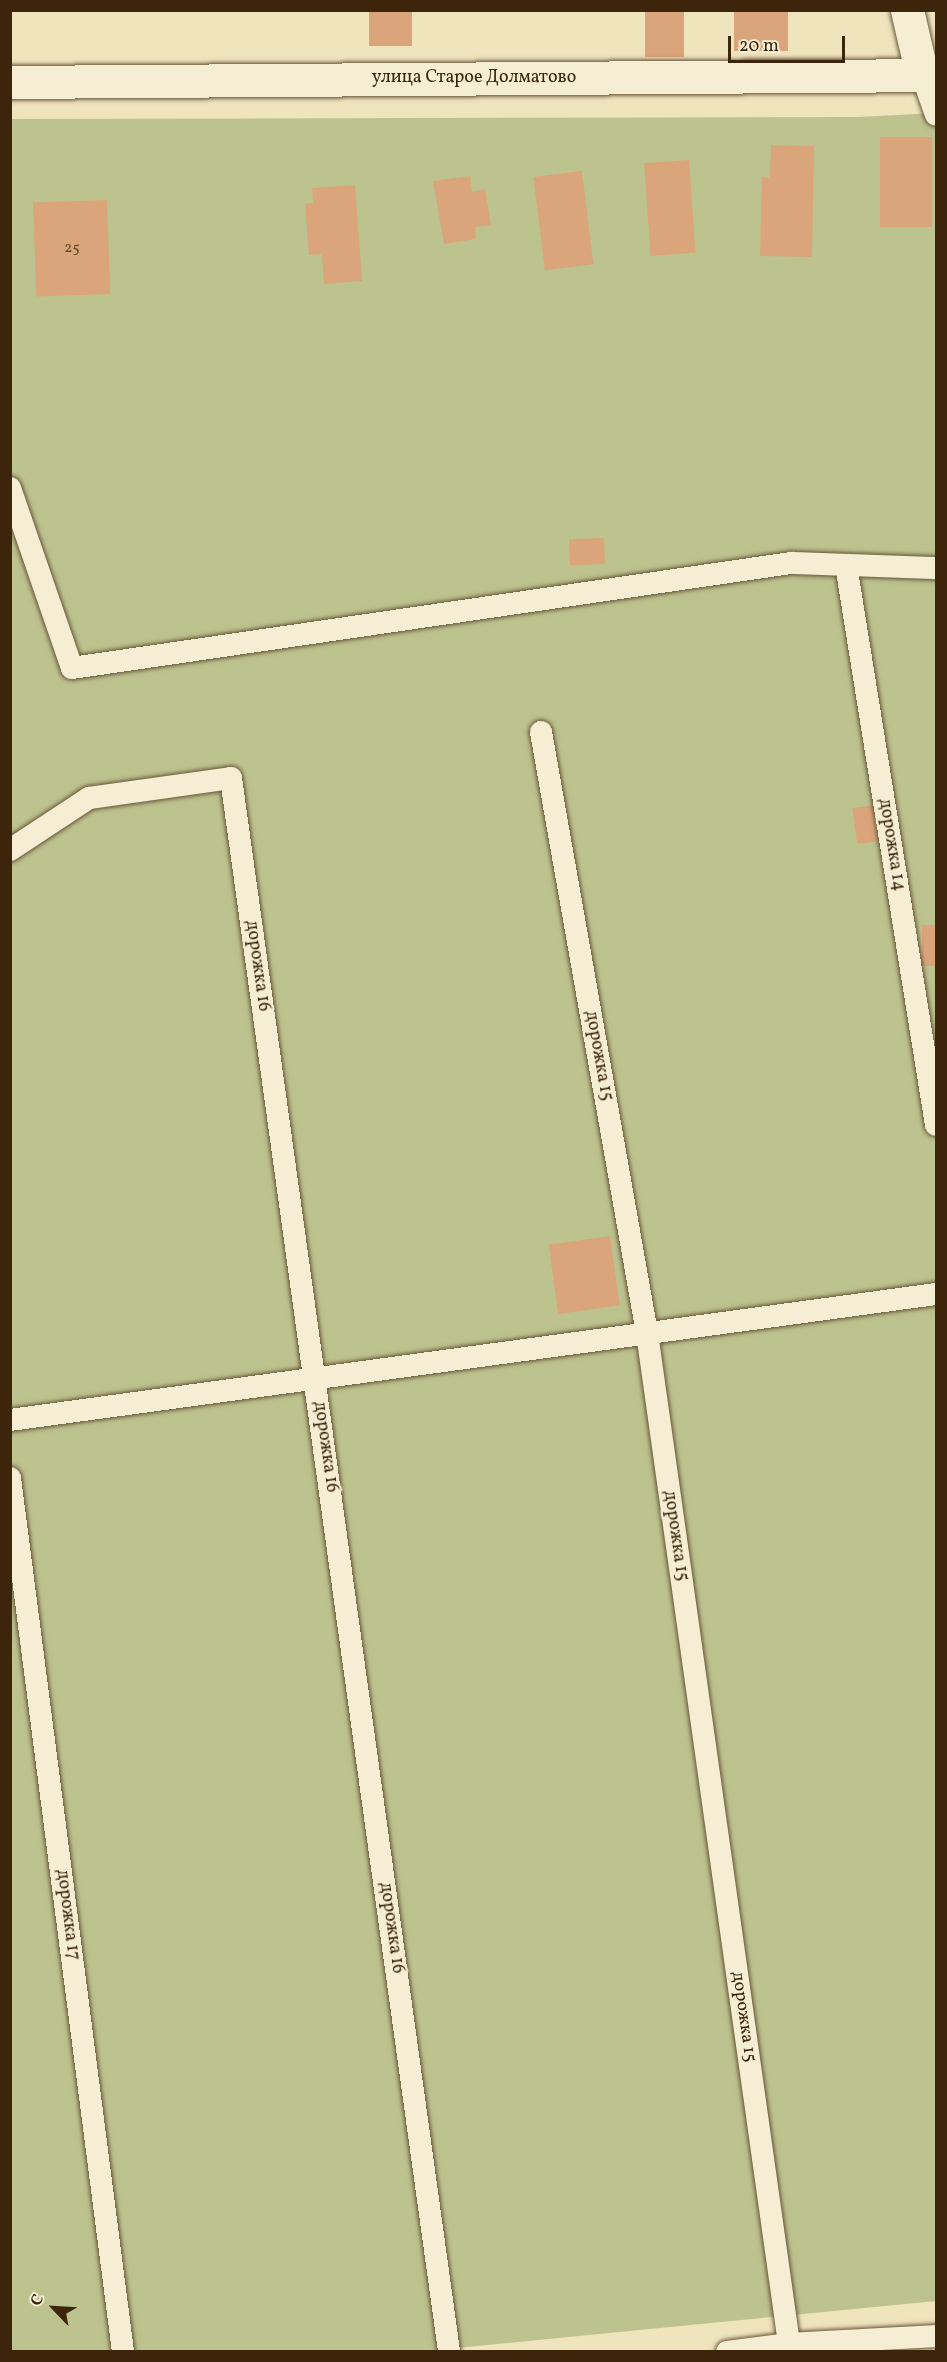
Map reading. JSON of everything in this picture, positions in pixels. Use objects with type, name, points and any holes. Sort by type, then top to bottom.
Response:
[{"type":"street","points":[[907,10],[929,75]]},
{"type":"street","name":"улица Старое Долматово","points":[[10,82],[929,75]]},
{"type":"lane","points":[[929,75],[936,115]]},
{"type":"lane","points":[[10,488],[72,668],[791,563],[936,568]]},
{"type":"lane","name":"дорожка 14","points":[[846,565],[936,1125]]},
{"type":"lane","name":"дорожка 15","points":[[541,732],[647,1333],[789,2344]]},
{"type":"lane","name":"дорожка 16","points":[[10,850],[89,798],[231,778],[449,2352]]},
{"type":"lane","points":[[10,1420],[936,1294]]},
{"type":"lane","name":"дорожка 17","points":[[10,1478],[123,2352]]},
{"type":"lane","points":[[727,2352],[789,2344],[936,2336]]},
{"type":"green space","points":[[936,113],[936,2301],[426,2351],[11,2351],[10,119],[858,117]]},
{"type":"building","points":[[369,10],[412,10],[412,46],[369,46]]},
{"type":"building","points":[[645,10],[684,10],[684,57],[645,57]]},
{"type":"building","points":[[734,10],[788,10],[788,51],[734,51]]},
{"type":"building","points":[[880,137],[932,137],[932,227],[880,227]]},
{"type":"building","points":[[771,145],[814,146],[812,257],[760,256],[762,177],[770,178]]},
{"type":"building","points":[[689,160],[695,253],[651,256],[644,163]]},
{"type":"building","points":[[582,171],[593,264],[545,270],[533,177]]},
{"type":"building","points":[[470,176],[472,192],[485,189],[491,225],[475,227],[476,239],[444,244],[433,181]]},
{"type":"building","points":[[355,185],[362,281],[324,284],[322,254],[309,255],[305,204],[313,203],[312,188]]},
{"type":"building","points":[[107,200],[110,294],[36,297],[33,203]]},
{"type":"building","points":[[604,538],[605,564],[570,565],[569,539]]},
{"type":"building","points":[[876,805],[881,841],[857,844],[852,808]]},
{"type":"building","points":[[922,925],[936,925],[936,966],[922,966]]},
{"type":"building","points":[[610,1236],[620,1305],[558,1314],[549,1245]]}]
